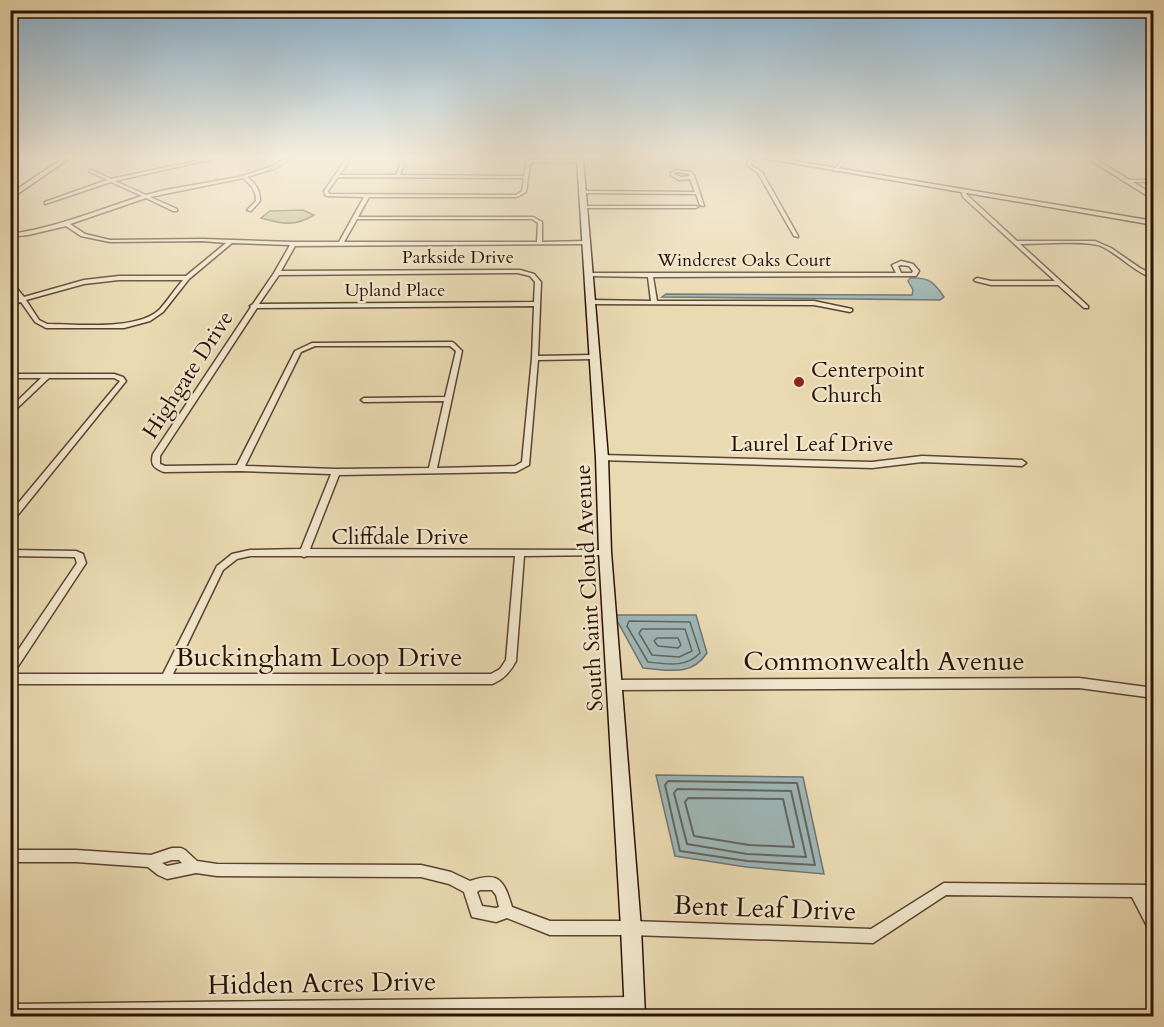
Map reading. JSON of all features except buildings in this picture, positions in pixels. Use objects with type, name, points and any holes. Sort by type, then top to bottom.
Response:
[{"type":"street","points":[[10,236],[68,225],[120,206]]},
{"type":"street","points":[[167,206],[175,210]]},
{"type":"street","points":[[249,210],[253,206]]},
{"type":"street","points":[[341,244],[362,206]]},
{"type":"street","points":[[584,207],[699,206]]},
{"type":"street","points":[[779,206],[796,236]]},
{"type":"street","points":[[976,206],[1086,307]]},
{"type":"street","points":[[1052,206],[1154,223]]},
{"type":"street","name":"South Saint Cloud Avenue","points":[[584,207],[602,458],[605,552],[631,928],[634,1010]]},
{"type":"street","points":[[355,218],[534,219],[540,222],[539,243]]},
{"type":"street","points":[[68,225],[83,235],[110,241],[293,244],[587,243]]},
{"type":"street","points":[[10,282],[24,299],[36,321],[46,326],[129,325],[158,314],[187,278],[230,242]]},
{"type":"street","points":[[1018,242],[1094,242],[1105,245],[1145,275],[1154,277]]},
{"type":"street","name":"Highgate Drive","points":[[293,244],[277,273],[253,306],[156,456],[156,465],[164,469],[240,468],[336,471],[516,469],[526,463],[535,358]]},
{"type":"street","name":"Parkside Drive","points":[[277,273],[518,271],[532,275],[538,282],[535,358]]},
{"type":"street","name":"Windcrest Oaks Court","points":[[589,275],[898,275]]},
{"type":"street","points":[[650,275],[654,302]]},
{"type":"street","points":[[10,303],[84,282],[118,278],[187,278]]},
{"type":"street","points":[[977,280],[992,283],[1060,283]]},
{"type":"street","points":[[590,302],[814,303],[850,310]]},
{"type":"street","name":"Upland Place","points":[[253,306],[536,304]]},
{"type":"street","points":[[240,468],[298,351],[314,344],[452,344],[459,351],[433,469]]},
{"type":"street","points":[[535,358],[593,357]]},
{"type":"street","points":[[10,376],[114,376],[123,381],[10,519]]},
{"type":"street","points":[[10,413],[47,376]]},
{"type":"street","points":[[364,400],[448,399]]},
{"type":"street","name":"Laurel Leaf Drive","points":[[602,458],[872,465],[922,459],[1022,463]]},
{"type":"street","points":[[304,554],[336,471]]},
{"type":"street","name":"Cliffdale Drive","points":[[166,679],[211,586],[224,563],[235,556],[250,553],[605,552]]},
{"type":"street","points":[[10,553],[76,554],[80,556],[82,563],[10,672]]},
{"type":"street","name":"Buckingham Loop Drive","points":[[10,679],[492,679],[504,672],[511,661],[520,554]]},
{"type":"street","name":"Commonwealth Avenue","points":[[614,685],[1079,683],[1154,693]]},
{"type":"street","points":[[10,856],[76,856],[151,861],[172,854],[181,854],[195,867]]},
{"type":"street","points":[[151,861],[157,868],[168,873],[195,867],[217,870],[421,871],[451,878],[468,888],[477,912],[496,915],[507,911],[550,928],[631,928]]},
{"type":"street","points":[[468,888],[480,884],[495,884],[501,891],[507,911]]},
{"type":"street","name":"Bent Leaf Drive","points":[[631,928],[873,936],[944,890],[1154,891]]},
{"type":"street","points":[[1136,891],[1154,925]]},
{"type":"street","name":"Hidden Acres Drive","points":[[10,1011],[634,1010]]},
{"type":"green space","points":[[303,210],[314,215],[294,223],[275,222],[261,218],[270,211]]},
{"type":"water","points":[[910,278],[922,278],[930,282],[944,297],[940,300],[662,297],[666,294],[912,295],[913,290],[908,281]]},
{"type":"water","points":[[614,615],[696,615],[707,653],[701,661],[687,669],[643,668]]},
{"type":"water","points":[[656,775],[803,777],[824,874],[746,867],[675,856]]},
{"type":"place","name":"Centerpoint Church","points":[[799,382]]}]
